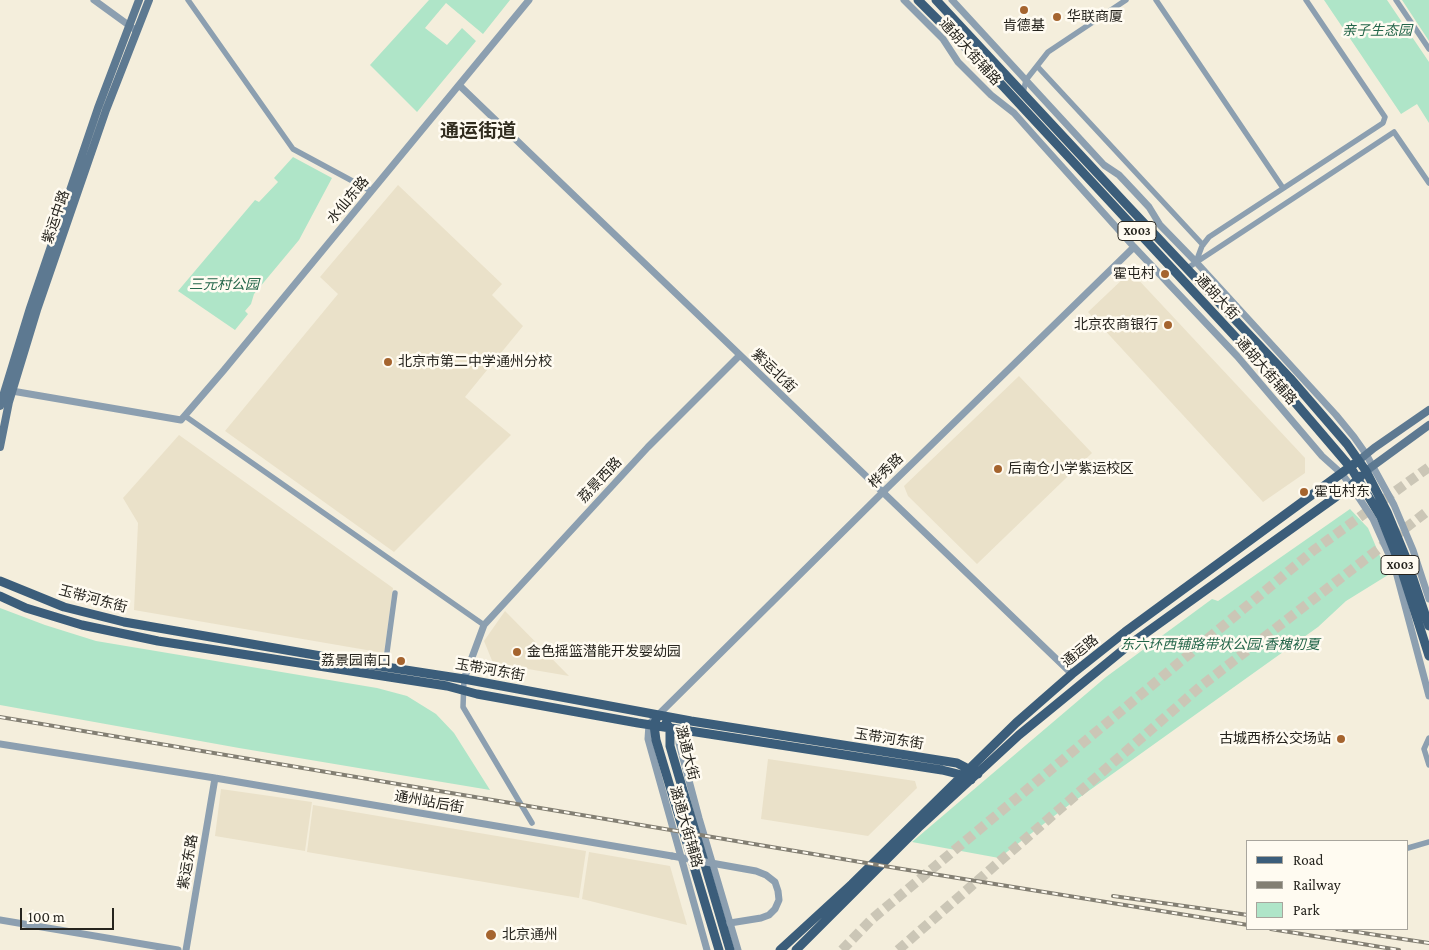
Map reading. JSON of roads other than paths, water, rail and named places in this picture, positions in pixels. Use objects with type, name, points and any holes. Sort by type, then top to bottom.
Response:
[{"type":"main road","name":"紫运中路","points":[[0,406],[30,308],[98,108],[139,0]]},
{"type":"main road","name":"紫运中路","points":[[0,447],[5,389],[37,310],[136,30],[149,0]]},
{"type":"main road","name":"通胡大街","points":[[918,0],[987,69],[1281,386],[1351,468],[1381,518],[1399,562],[1429,656]]},
{"type":"main road","name":"通胡大街","points":[[939,2],[1186,269],[1290,378],[1358,461],[1369,468],[1406,558],[1429,626]]},
{"type":"main road","name":"通运路","points":[[780,950],[852,884],[1016,723],[1072,674],[1125,632],[1351,468],[1366,454],[1429,410]]},
{"type":"main road","name":"通运路","points":[[796,950],[918,828],[1019,735],[1129,645],[1351,486],[1369,468],[1429,424]]},
{"type":"main road","name":"玉带河东街","points":[[0,581],[64,607],[95,616],[658,714],[957,763],[969,768],[975,777]]},
{"type":"main road","name":"玉带河东街","points":[[0,596],[26,608],[82,625],[125,634],[464,690],[477,694],[670,728],[688,729],[975,777]]},
{"type":"main road","name":"潞通大街","points":[[719,950],[656,740],[652,724],[658,714],[670,728],[670,746],[730,950]]},
{"type":"street","points":[[94,0],[136,30]]},
{"type":"street","points":[[188,0],[293,149],[371,191]]},
{"type":"street","name":"水仙东路","points":[[185,416],[530,0]]},
{"type":"street","name":"通胡大街辅路","points":[[904,0],[943,39],[958,62],[991,95],[1020,120],[1134,247],[1236,356],[1322,456],[1342,474],[1373,519],[1395,568],[1429,696]]},
{"type":"street","name":"通胡大街辅路","points":[[952,0],[1104,165],[1119,175],[1149,207],[1160,225],[1336,415],[1366,454],[1369,468],[1394,505],[1413,550],[1429,599]]},
{"type":"street","points":[[1023,93],[1026,80],[1048,52],[1126,0]]},
{"type":"street","points":[[1156,0],[1283,188]]},
{"type":"street","points":[[1196,262],[1209,236],[1384,123],[1385,117],[1306,0]]},
{"type":"street","points":[[1396,0],[1429,48]]},
{"type":"street","points":[[1037,66],[1203,245]]},
{"type":"street","name":"紫运北街","points":[[459,85],[1072,674]]},
{"type":"street","points":[[1186,269],[1394,132],[1429,183]]},
{"type":"street","name":"桦秀路","points":[[658,714],[746,629],[882,492],[1134,247]]},
{"type":"street","name":"荔景西路","points":[[464,679],[484,625],[648,447],[740,355]]},
{"type":"street","points":[[5,389],[180,420],[185,416],[484,625]]},
{"type":"street","points":[[385,667],[395,593]]},
{"type":"street","points":[[464,679],[463,707],[532,823]]},
{"type":"street","name":"潞通大街辅路","points":[[652,724],[648,739],[707,950]]},
{"type":"street","name":"潞通大街辅路","points":[[688,729],[680,734],[679,743],[738,950]]},
{"type":"street","points":[[1429,738],[1424,749],[1429,765]]},
{"type":"street","name":"通州站后街","points":[[0,744],[215,778],[672,856],[756,871],[766,875],[775,882],[779,900],[775,909],[769,915],[730,923]]},
{"type":"street","name":"紫运东路","points":[[186,950],[215,778]]},
{"type":"street","points":[[1409,848],[1429,842]]},
{"type":"street","points":[[0,920],[178,950]]},
{"type":"tunnel","points":[[842,950],[872,919],[1314,550],[1429,467]]},
{"type":"tunnel","points":[[898,950],[1201,686],[1429,510]]},
{"type":"railway","points":[[0,717],[902,869],[1246,925]]},
{"type":"railway","points":[[1113,896],[1246,915]]},
{"type":"railway","points":[[1277,930],[1399,950]]},
{"type":"railway","points":[[1344,930],[1429,943]]},
{"type":"place","name":"肯德基","points":[[1024,10]]},
{"type":"place","name":"华联商厦","points":[[1057,17]]},
{"type":"place","name":"霍屯村","points":[[1165,274]]},
{"type":"place","name":"北京农商银行","points":[[1168,325]]},
{"type":"place","name":"北京市第二中学通州分校","points":[[388,362]]},
{"type":"place","name":"后南仓小学紫运校区","points":[[998,469]]},
{"type":"place","name":"霍屯村东","points":[[1304,492]]},
{"type":"place","name":"金色摇篮潜能开发婴幼园","points":[[517,652]]},
{"type":"place","name":"荔景园南口","points":[[401,661]]},
{"type":"place","name":"古城西桥公交场站","points":[[1341,739]]},
{"type":"place","name":"北京通州","points":[[491,935]]},
{"type":"district","name":"通运街道","points":[[478,131]]},
{"type":"park label","name":"亲子生态园","points":[[1377,31]]},
{"type":"park label","name":"三元村公园","points":[[224,285]]},
{"type":"park label","name":"东六环西辅路带状公园·香槐初夏","points":[[1220,645]]}]
